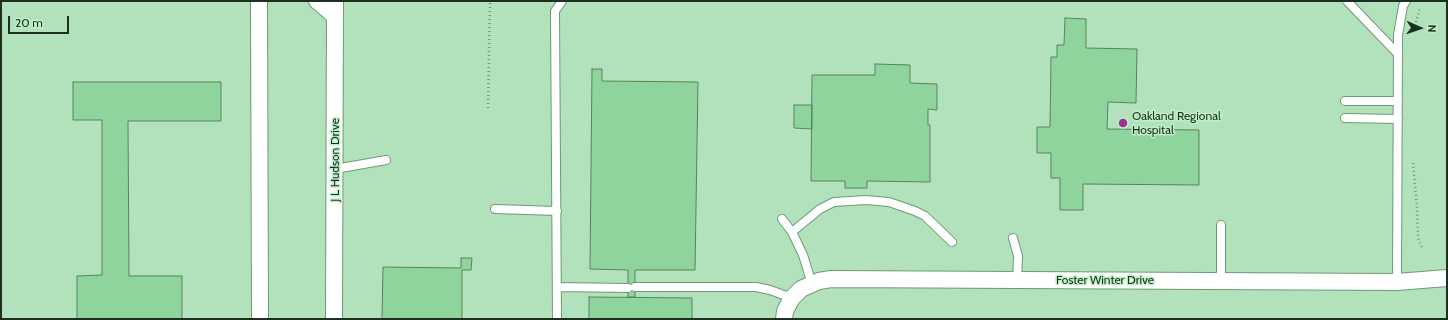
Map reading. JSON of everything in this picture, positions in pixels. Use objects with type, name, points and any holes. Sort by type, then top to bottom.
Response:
[{"type":"street","points":[[317,1],[334,9]]},
{"type":"street","points":[[260,319],[264,3]]},
{"type":"street","name":"J L Hudson Drive","points":[[334,9],[334,319]]},
{"type":"street","name":"Foster Winter Drive","points":[[784,319],[785,311],[792,298],[801,289],[819,281],[848,279],[1397,282],[1447,278]]},
{"type":"lane","points":[[557,319],[555,11],[562,1]]},
{"type":"lane","points":[[1347,1],[1398,54]]},
{"type":"lane","points":[[1397,282],[1398,35],[1403,6],[1406,1]]},
{"type":"lane","points":[[1345,101],[1398,101]]},
{"type":"lane","points":[[1346,118],[1398,119]]},
{"type":"lane","points":[[335,169],[386,160]]},
{"type":"lane","points":[[792,232],[820,209],[834,202],[866,200],[889,202],[915,211],[925,216],[952,242]]},
{"type":"lane","points":[[495,209],[557,211]]},
{"type":"lane","points":[[782,219],[792,232],[803,255],[812,284]]},
{"type":"lane","points":[[1221,225],[1221,281]]},
{"type":"lane","points":[[1013,238],[1018,256],[1016,280]]},
{"type":"lane","points":[[557,287],[756,287],[770,290],[792,298]]},
{"type":"path","points":[[488,108],[490,1]]},
{"type":"path","points":[[1415,27],[1421,2]]},
{"type":"path","points":[[1413,158],[1418,238],[1422,247]]},
{"type":"building","points":[[1065,18],[1086,19],[1086,48],[1137,49],[1136,103],[1108,102],[1107,129],[1199,130],[1199,185],[1083,184],[1083,210],[1060,210],[1060,178],[1051,178],[1051,153],[1037,153],[1037,127],[1050,127],[1051,57],[1057,57],[1057,45],[1064,45]]},
{"type":"building","points":[[875,64],[910,65],[910,83],[937,84],[937,110],[928,109],[928,125],[930,125],[930,182],[867,181],[867,188],[845,188],[845,181],[811,181],[812,75],[875,75]]},
{"type":"building","points":[[592,69],[602,69],[602,81],[698,82],[695,270],[635,270],[635,297],[628,297],[628,270],[590,269]]},
{"type":"building","points":[[73,82],[221,82],[221,121],[128,121],[129,276],[182,276],[182,319],[77,319],[77,276],[102,275],[102,120],[73,120]]},
{"type":"building","points":[[794,105],[812,105],[812,129],[794,128]]},
{"type":"building","points":[[461,258],[472,258],[471,270],[462,270],[462,319],[382,319],[383,267],[461,268]]},
{"type":"building","points":[[589,297],[692,298],[692,319],[589,319]]},
{"type":"place","name":"Oakland Regional Hospital","points":[[1123,123]]}]
